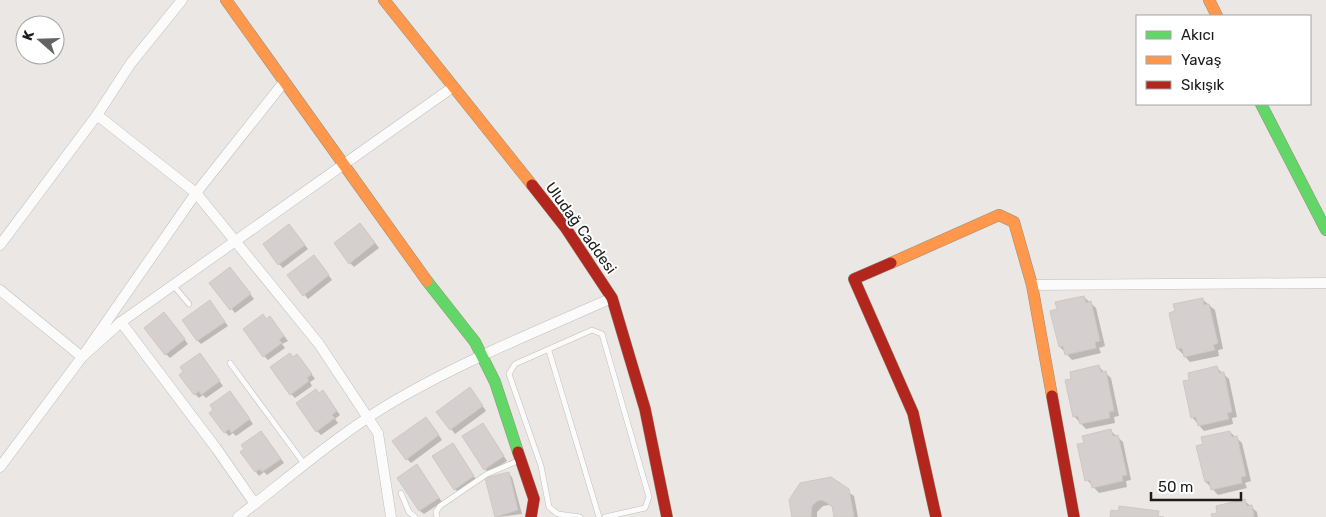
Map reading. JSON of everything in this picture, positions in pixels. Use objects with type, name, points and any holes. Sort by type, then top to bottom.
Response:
[{"type":"street","points":[[0,245],[97,115],[131,63],[182,0]]},
{"type":"street","points":[[226,0],[409,259],[475,342],[495,382],[534,499],[532,517]]},
{"type":"street","name":"Uludağ Caddesi","points":[[384,0],[565,226],[612,298],[645,409],[667,517]]},
{"type":"street","points":[[1209,0],[1216,15]]},
{"type":"street","points":[[0,466],[82,357],[196,193],[284,82]]},
{"type":"street","points":[[82,357],[121,322],[453,87]]},
{"type":"street","points":[[1263,105],[1326,230]]},
{"type":"street","points":[[97,115],[196,193],[237,240],[319,344],[378,433],[390,517]]},
{"type":"street","points":[[936,517],[913,413],[854,279],[999,215],[1014,222],[1032,284],[1074,517]]},
{"type":"street","points":[[1032,284],[1326,283]]},
{"type":"street","points":[[0,290],[82,357]]},
{"type":"street","points":[[238,517],[368,417],[403,396],[481,355],[612,298]]},
{"type":"street","points":[[121,322],[216,448],[255,504]]},
{"type":"lane","points":[[174,285],[189,304]]},
{"type":"lane","points":[[580,517],[558,514],[549,507],[541,466],[509,374],[514,364],[549,351],[592,330],[602,334],[649,497],[645,508],[605,517]]},
{"type":"lane","points":[[549,351],[599,517]]},
{"type":"lane","points":[[230,363],[305,465]]},
{"type":"lane","points":[[435,516],[440,506],[487,474],[521,460]]},
{"type":"lane","points":[[401,493],[409,512],[415,517]]},
{"type":"building","points":[[360,223],[375,243],[349,264],[334,243]]},
{"type":"building","points":[[289,224],[305,245],[278,265],[263,244]]},
{"type":"building","points":[[314,255],[329,275],[303,296],[287,275]]},
{"type":"building","points":[[230,267],[251,294],[230,310],[209,283]]},
{"type":"building","points":[[1084,296],[1086,303],[1091,301],[1100,341],[1095,342],[1096,348],[1065,355],[1063,346],[1059,347],[1050,311],[1057,309],[1055,302]]},
{"type":"building","points":[[1203,298],[1204,305],[1209,304],[1218,343],[1213,345],[1215,350],[1184,357],[1182,348],[1177,349],[1169,313],[1175,311],[1173,304]]},
{"type":"building","points":[[210,300],[225,322],[197,341],[182,320]]},
{"type":"building","points":[[164,312],[185,339],[165,355],[144,328]]},
{"type":"building","points":[[263,314],[266,319],[270,316],[284,336],[279,340],[282,343],[263,357],[243,329]]},
{"type":"building","points":[[200,353],[220,381],[201,395],[199,391],[194,395],[179,375],[183,372],[180,367]]},
{"type":"building","points":[[290,353],[293,357],[297,354],[312,374],[307,378],[309,381],[290,395],[270,367]]},
{"type":"building","points":[[1099,365],[1101,372],[1106,371],[1114,411],[1109,412],[1110,418],[1080,424],[1078,416],[1073,417],[1065,380],[1071,379],[1070,372]]},
{"type":"building","points":[[1217,366],[1219,373],[1224,372],[1232,412],[1227,413],[1229,419],[1198,426],[1196,417],[1191,418],[1183,381],[1189,380],[1188,373]]},
{"type":"building","points":[[470,387],[483,406],[450,430],[436,412]]},
{"type":"building","points":[[316,389],[319,393],[323,390],[337,411],[332,415],[335,418],[316,432],[296,403]]},
{"type":"building","points":[[230,391],[250,419],[231,433],[229,429],[224,433],[209,413],[213,410],[210,405]]},
{"type":"building","points":[[426,417],[439,435],[406,460],[392,441]]},
{"type":"building","points":[[483,423],[504,456],[484,470],[462,436]]},
{"type":"building","points":[[1111,429],[1113,436],[1118,435],[1127,475],[1122,476],[1123,481],[1092,488],[1090,480],[1085,481],[1077,444],[1084,443],[1082,436]]},
{"type":"building","points":[[261,431],[281,459],[262,472],[260,469],[255,472],[240,452],[244,449],[241,445]]},
{"type":"building","points":[[1230,431],[1232,437],[1237,436],[1246,476],[1241,477],[1242,483],[1211,490],[1209,481],[1205,482],[1196,446],[1203,444],[1201,437]]},
{"type":"building","points":[[453,443],[474,476],[454,490],[432,456]]},
{"type":"building","points":[[417,464],[439,498],[419,511],[397,478]]},
{"type":"building","points":[[509,472],[518,510],[495,517],[485,478]]},
{"type":"building","points":[[831,477],[849,489],[854,517],[834,517],[832,506],[822,500],[817,501],[812,506],[811,517],[792,517],[789,500],[800,483]]},
{"type":"building","points":[[1245,499],[1247,506],[1252,505],[1254,517],[1212,517],[1211,514],[1217,513],[1216,506]]},
{"type":"building","points":[[1119,506],[1159,511],[1158,516],[1164,517],[1110,517],[1111,510],[1118,511]]},
{"type":"traffic: fast","points":[[1262,105],[1326,230]]},
{"type":"traffic: fast","points":[[427,281],[475,342],[495,382],[518,452]]},
{"type":"traffic: slow","points":[[226,0],[427,281]]},
{"type":"traffic: slow","points":[[384,0],[532,185]]},
{"type":"traffic: slow","points":[[1209,0],[1216,15]]},
{"type":"traffic: slow","points":[[891,263],[999,215],[1014,222],[1032,285],[1052,396]]},
{"type":"traffic: jam","points":[[532,185],[565,227],[612,298],[645,409],[667,517]]},
{"type":"traffic: jam","points":[[891,263],[854,279],[913,413],[936,517]]},
{"type":"traffic: jam","points":[[1052,396],[1074,517]]},
{"type":"traffic: jam","points":[[518,452],[534,499],[531,517]]}]
